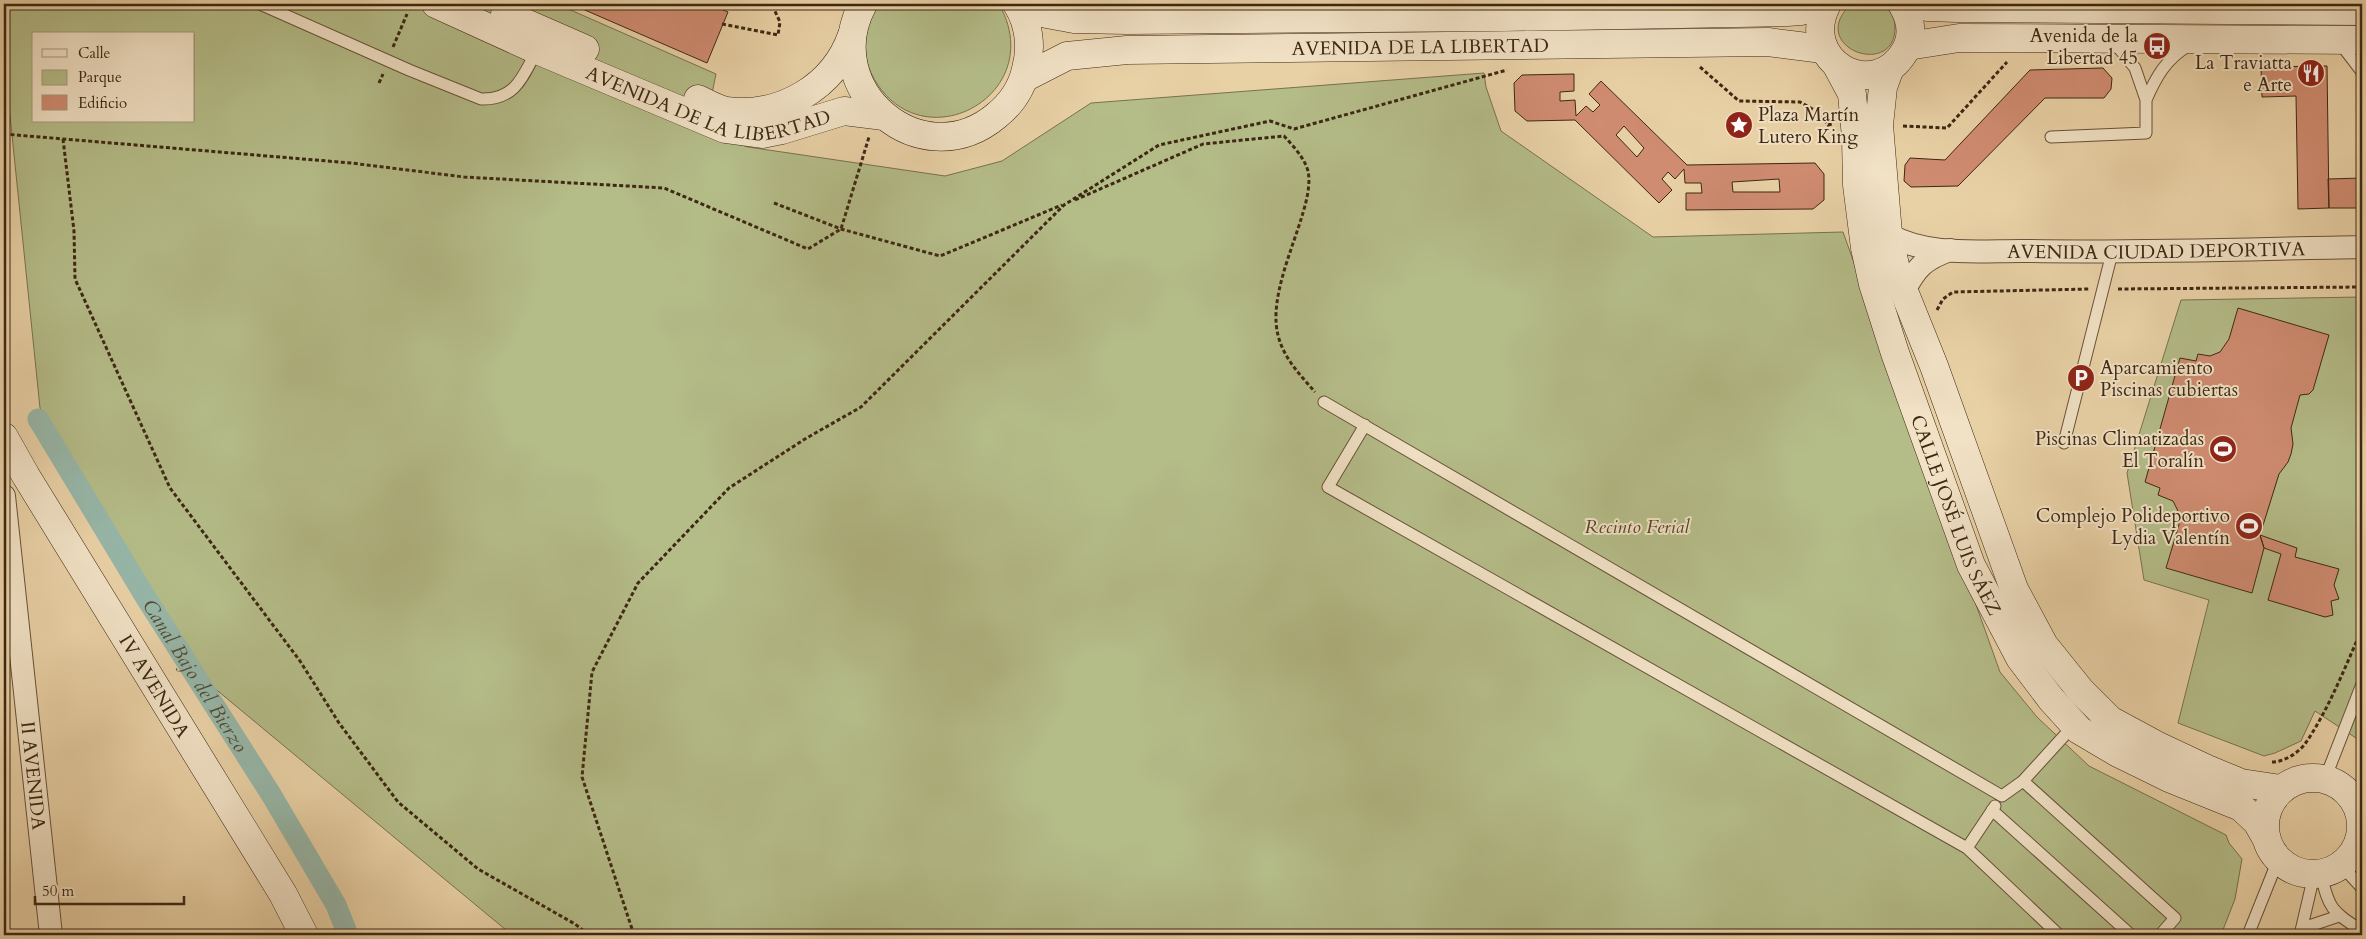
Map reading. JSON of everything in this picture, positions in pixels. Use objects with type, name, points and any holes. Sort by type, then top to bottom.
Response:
[{"type":"street","points":[[436,4],[542,41]]},
{"type":"street","points":[[481,4],[542,41]]},
{"type":"street","name":"AVENIDA DE LA LIBERTAD","points":[[542,41],[725,111],[762,111],[810,92],[822,82],[841,61],[863,4]]},
{"type":"street","name":"AVENIDA DE LA LIBERTAD","points":[[1019,6],[1074,19],[1127,20],[1386,11],[1786,12],[1801,11],[1825,4]]},
{"type":"street","name":"CALLE JOSÉ LUIS SÁEZ","points":[[1825,4],[1819,25],[1830,57],[1867,123],[1897,274],[1934,366],[2014,588],[2044,645],[2081,691],[2110,720],[2160,747],[2241,783],[2281,790]]},
{"type":"street","points":[[1890,68],[1908,46],[1911,30],[1908,14],[1902,4]]},
{"type":"street","points":[[1915,4],[1942,7],[2362,11]]},
{"type":"street","points":[[852,35],[852,58],[857,78],[872,104],[878,122],[895,124],[920,134],[950,136],[971,132],[988,123],[1005,110],[1016,95],[1024,78],[1029,59],[1029,40],[1019,6]]},
{"type":"street","points":[[1908,46],[1959,38],[2350,40]]},
{"type":"street","name":"AVENIDA DE LA LIBERTAD","points":[[542,41],[725,129],[762,134],[782,130],[844,111],[878,122]]},
{"type":"street","name":"AVENIDA DE LA LIBERTAD","points":[[1024,78],[1067,56],[1127,50],[1768,42],[1830,57],[1850,72],[1863,75],[1877,73],[1890,68]]},
{"type":"street","name":"CALLE JOSÉ LUIS SÁEZ","points":[[1890,68],[1867,123],[1856,185],[1865,248],[1873,284],[1895,353],[1971,565],[2020,658],[2051,699],[2075,725],[2118,753],[2161,774],[2240,807],[2257,822],[2265,836]]},
{"type":"street","name":"AVENIDA CIUDAD DEPORTIVA","points":[[1888,234],[1902,242],[1924,248],[1951,250],[2112,253],[2362,247]]},
{"type":"street","name":"AVENIDA CIUDAD DEPORTIVA","points":[[1904,291],[1915,270],[1933,256],[1951,250]]},
{"type":"street","name":"IV AVENIDA","points":[[4,437],[26,476],[283,894],[304,935]]},
{"type":"street","name":"II AVENIDA","points":[[4,496],[51,935]]},
{"type":"street","points":[[2309,778],[2343,785],[2354,801],[2362,820],[2360,838],[2339,865],[2295,871],[2278,860],[2270,849],[2265,836],[2264,823],[2266,810],[2281,790],[2294,781],[2309,778]]},
{"type":"lane","points":[[260,4],[443,85],[481,99],[493,100],[508,93],[519,84],[542,41]]},
{"type":"lane","points":[[2051,136],[2146,133],[2146,100],[2135,68],[2112,40]]},
{"type":"lane","points":[[2146,100],[2164,66],[2178,52],[2198,40]]},
{"type":"lane","points":[[2350,40],[2362,72]]},
{"type":"lane","points":[[2064,442],[2112,253]]},
{"type":"lane","points":[[1324,402],[2002,796]]},
{"type":"lane","points":[[1364,425],[1328,487],[1968,848],[2059,935]]},
{"type":"lane","points":[[2343,785],[2362,684]]},
{"type":"lane","points":[[1968,848],[2002,796],[2023,781],[2075,725]]},
{"type":"lane","points":[[2023,781],[2175,918],[2160,935]]},
{"type":"lane","points":[[1992,810],[2131,935]]},
{"type":"lane","points":[[2248,935],[2278,860]]},
{"type":"lane","points":[[2339,865],[2362,888]]},
{"type":"lane","points":[[2339,865],[2327,901],[2339,916],[2362,931]]},
{"type":"lane","points":[[2302,932],[2339,865]]},
{"type":"lane","points":[[2302,932],[2339,916]]},
{"type":"path","points":[[722,24],[778,35],[780,22],[773,7],[767,4]]},
{"type":"path","points":[[773,7],[777,4]]},
{"type":"path","points":[[396,40],[407,14]]},
{"type":"path","points":[[1700,67],[1739,100],[1800,102],[1819,113],[1828,125],[1867,123],[1947,128],[2007,63]]},
{"type":"path","points":[[634,935],[582,777],[592,672],[638,583],[729,488],[861,407],[1064,204],[1160,145],[1270,121],[1294,129],[1511,69]]},
{"type":"path","points":[[4,134],[351,163],[464,178],[664,188],[808,249],[841,229],[878,122]]},
{"type":"path","points":[[774,203],[841,229],[940,256],[1203,144],[1284,136],[1299,152],[1308,171],[1307,198],[1277,297],[1278,335],[1294,368],[1324,402]]},
{"type":"path","points":[[63,139],[74,230],[75,279],[170,488],[300,661],[339,723],[398,802],[478,869],[575,924],[589,935]]},
{"type":"path","points":[[1938,318],[1936,311],[1943,299],[1953,292],[2362,287]]},
{"type":"path","points":[[2270,762],[2277,762],[2290,756],[2304,745],[2333,693],[2362,629]]},
{"type":"green space","name":"Recinto Ferial","points":[[4,4],[557,4],[716,74],[704,133],[748,147],[945,176],[1002,161],[1091,103],[1484,73],[1486,87],[1501,131],[1653,237],[1843,232],[2000,672],[2037,717],[2089,766],[2226,835],[2229,843],[2242,859],[2235,899],[2221,935],[512,935],[201,677],[40,408],[4,57]]},
{"type":"green space","points":[[878,4],[999,4],[1010,37],[1007,67],[993,91],[972,108],[945,117],[918,115],[892,101],[871,73],[866,56],[867,29]]},
{"type":"green space","points":[[1851,4],[1882,4],[1892,13],[1895,26],[1892,42],[1882,52],[1870,54],[1856,52],[1845,45],[1839,34],[1840,20]]},
{"type":"green space","name":"Complejo Polideportivo Lydia Valentín","points":[[2362,297],[2362,742],[2315,711],[2301,741],[2264,756],[2178,723],[2209,600],[2144,580],[2127,473],[2181,300]]},
{"type":"building","points":[[571,4],[709,4],[728,12],[707,63]]},
{"type":"building","points":[[2327,66],[2329,208],[2298,209],[2296,96],[2262,97],[2261,67]]},
{"type":"building","points":[[2103,68],[2112,78],[2111,89],[2104,98],[2045,98],[1958,186],[1911,187],[1904,181],[1905,165],[1910,158],[1945,160],[2030,70]]},
{"type":"building","points":[[1574,74],[1574,91],[1560,92],[1560,101],[1575,100],[1576,116],[1586,106],[1593,112],[1600,105],[1589,94],[1601,81],[1687,165],[1815,163],[1824,174],[1824,200],[1813,209],[1686,210],[1686,193],[1702,193],[1701,183],[1685,183],[1684,169],[1675,179],[1668,172],[1662,179],[1672,190],[1659,203],[1575,120],[1527,121],[1515,111],[1514,83],[1522,75]],"holes":[[[1624,126],[1644,148],[1637,157],[1616,135]],[[1779,179],[1780,192],[1733,192],[1732,182]]]},
{"type":"building","points":[[2362,178],[2362,208],[2329,208],[2328,179]]},
{"type":"building","name":"Piscinas Climatizadas El Toralín","points":[[2238,308],[2329,335],[2313,390],[2309,394],[2300,395],[2291,428],[2293,444],[2291,454],[2288,462],[2279,474],[2260,535],[2264,548],[2252,593],[2166,568],[2179,525],[2178,511],[2173,501],[2158,495],[2160,488],[2145,482],[2180,358],[2196,361],[2198,354],[2210,356],[2220,352],[2229,339]]},
{"type":"building","points":[[2260,535],[2297,548],[2295,557],[2339,569],[2334,585],[2339,599],[2331,601],[2333,615],[2325,617],[2268,600],[2281,554],[2264,548]]},
{"type":"waterway","name":"Canal Bajo del Bierzo","points":[[38,419],[146,598],[272,796],[336,905],[348,935]]},
{"type":"place","name":"Avenida de la Libertad 45","points":[[2157,46]]},
{"type":"place","name":"La Traviatta e Arte","points":[[2311,73]]},
{"type":"place","name":"Plaza Martín Lutero King","points":[[1739,125]]},
{"type":"place","name":"Aparcamiento Piscinas cubiertas","points":[[2081,378]]},
{"type":"place","name":"Piscinas Climatizadas El Toralín","points":[[2223,449]]},
{"type":"place","name":"Complejo Polideportivo Lydia Valentín","points":[[2249,526]]}]
